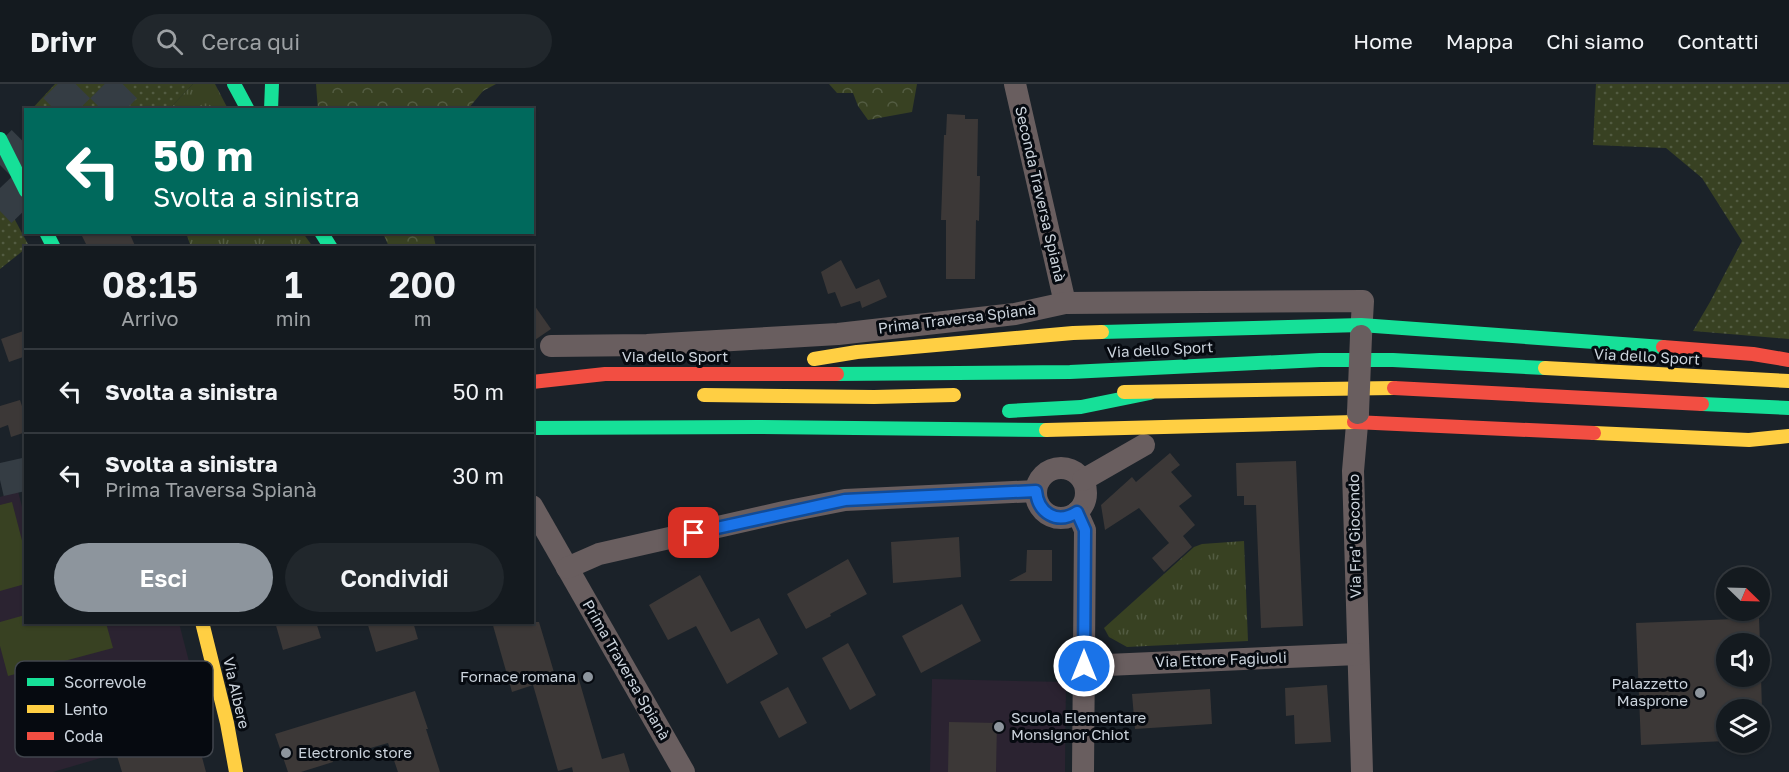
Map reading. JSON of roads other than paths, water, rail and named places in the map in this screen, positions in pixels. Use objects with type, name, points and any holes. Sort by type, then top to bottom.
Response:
[{"type":"main road","points":[[234,84],[247,108]]},
{"type":"main road","points":[[271,108],[272,84]]},
{"type":"main road","points":[[0,139],[24,187]]},
{"type":"main road","points":[[736,374],[857,352],[1073,333],[1361,330],[1753,354],[1789,360]]},
{"type":"main road","name":"Via dello Sport","points":[[534,382],[605,374],[1059,372],[1285,361],[1393,360],[1789,381]]},
{"type":"main road","points":[[534,388],[566,392]]},
{"type":"main road","points":[[1095,391],[1150,393],[1392,388],[1789,408]]},
{"type":"main road","points":[[1000,412],[1081,407],[1150,393]]},
{"type":"main road","points":[[692,395],[874,397],[967,394]]},
{"type":"main road","points":[[756,427],[942,415]]},
{"type":"main road","points":[[534,428],[756,427],[1046,430],[1357,418],[1749,440],[1789,436]]},
{"type":"main road","name":"Via Albere","points":[[202,624],[211,661]]},
{"type":"main road","name":"Via Albere","points":[[213,668],[236,772]]},
{"type":"street","name":"Seconda Traversa Spianà","points":[[1015,84],[1065,303]]},
{"type":"street","name":"Prima Traversa Spianà","points":[[550,346],[647,345],[838,334],[1014,314],[1065,303],[1363,301]]},
{"type":"street","name":"Via Fra' Giocondo","points":[[1362,772],[1353,471],[1363,301]]},
{"type":"street","points":[[1083,480],[1144,445]]},
{"type":"street","points":[[1056,469],[1071,470],[1083,480],[1085,500],[1077,512],[1070,517],[1053,517],[1040,507],[1036,491],[1042,477],[1056,469]]},
{"type":"street","points":[[567,568],[599,554],[845,500],[1036,491]]},
{"type":"street","name":"Prima Traversa Spianà","points":[[534,510],[684,772]]},
{"type":"street","points":[[1077,512],[1085,530],[1083,772]]},
{"type":"street","name":"Via Ettore Fagiuoli","points":[[1084,666],[1358,654]]},
{"type":"tunnel","points":[[57,108],[81,84]]},
{"type":"tunnel","points":[[104,108],[128,84]]},
{"type":"tunnel","points":[[0,165],[24,141]]},
{"type":"tunnel","points":[[0,211],[24,188]]},
{"type":"tunnel","points":[[0,480],[24,474]]},
{"type":"place","name":"Fornace romana","points":[[588,677]]},
{"type":"place","name":"Palazzetto Masprone","points":[[1700,693]]},
{"type":"place","name":"Scuola Elementare Monsignor Chiot","points":[[999,727]]},
{"type":"place","name":"Electronic store","points":[[286,753]]}]
